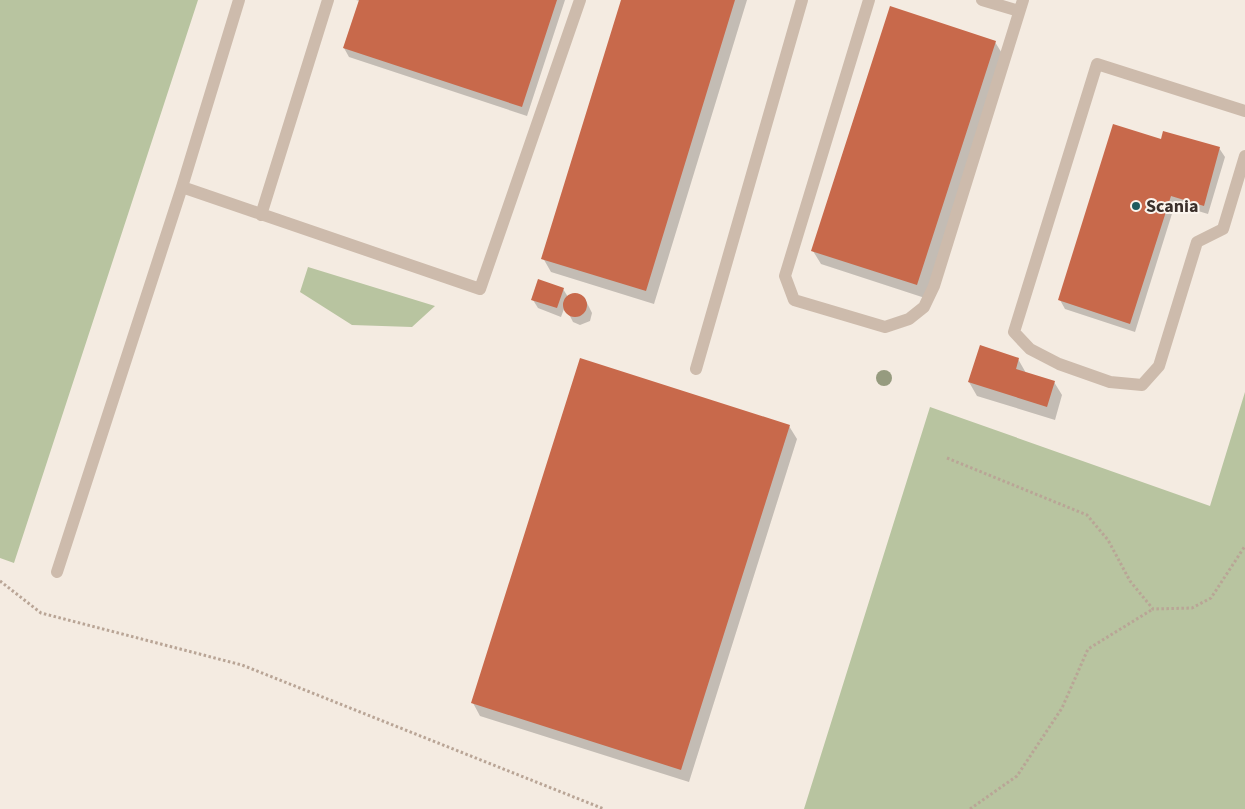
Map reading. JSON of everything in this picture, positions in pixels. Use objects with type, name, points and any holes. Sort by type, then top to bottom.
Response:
[{"type":"lane","points":[[57,572],[182,188],[239,0]]},
{"type":"lane","points":[[262,215],[328,0]]},
{"type":"lane","points":[[182,188],[480,289],[580,0]]},
{"type":"lane","points":[[696,369],[802,0]]},
{"type":"lane","points":[[869,0],[785,276],[794,300],[885,327],[909,319],[924,307],[934,286],[1021,6],[982,0]]},
{"type":"lane","points":[[1245,111],[1097,64],[1014,332],[1030,350],[1059,364],[1110,382],[1142,385],[1159,366],[1197,242],[1223,228],[1245,156]]},
{"type":"path","points":[[947,458],[1087,515],[1108,540],[1130,581],[1153,608]]},
{"type":"path","points":[[970,809],[1017,776],[1062,708],[1088,649],[1153,608],[1192,608],[1211,598],[1245,546]]},
{"type":"path","points":[[0,581],[42,613],[242,665],[604,809]]},
{"type":"green space","points":[[0,0],[198,0],[14,563],[0,558]]},
{"type":"green space","points":[[308,267],[435,306],[412,327],[352,325],[300,292]]},
{"type":"green space","points":[[1245,392],[1245,809],[804,809],[930,407],[1210,506]]},
{"type":"building","points":[[359,0],[557,0],[522,107],[343,48]]},
{"type":"building","points":[[621,0],[735,0],[646,291],[541,259]]},
{"type":"building","points":[[890,6],[996,41],[917,285],[811,251]]},
{"type":"building","points":[[1113,124],[1161,139],[1163,131],[1220,147],[1204,206],[1171,196],[1130,324],[1058,300]]},
{"type":"building","points":[[538,279],[564,288],[557,308],[531,300]]},
{"type":"building","points":[[575,293],[584,296],[587,305],[584,314],[575,317],[566,314],[563,305],[566,296]]},
{"type":"building","points":[[980,345],[1019,358],[1016,369],[1055,381],[1047,407],[968,382]]},
{"type":"building","points":[[580,358],[790,425],[681,770],[471,703]]},
{"type":"place","name":"Scania","points":[[1136,206]]}]
